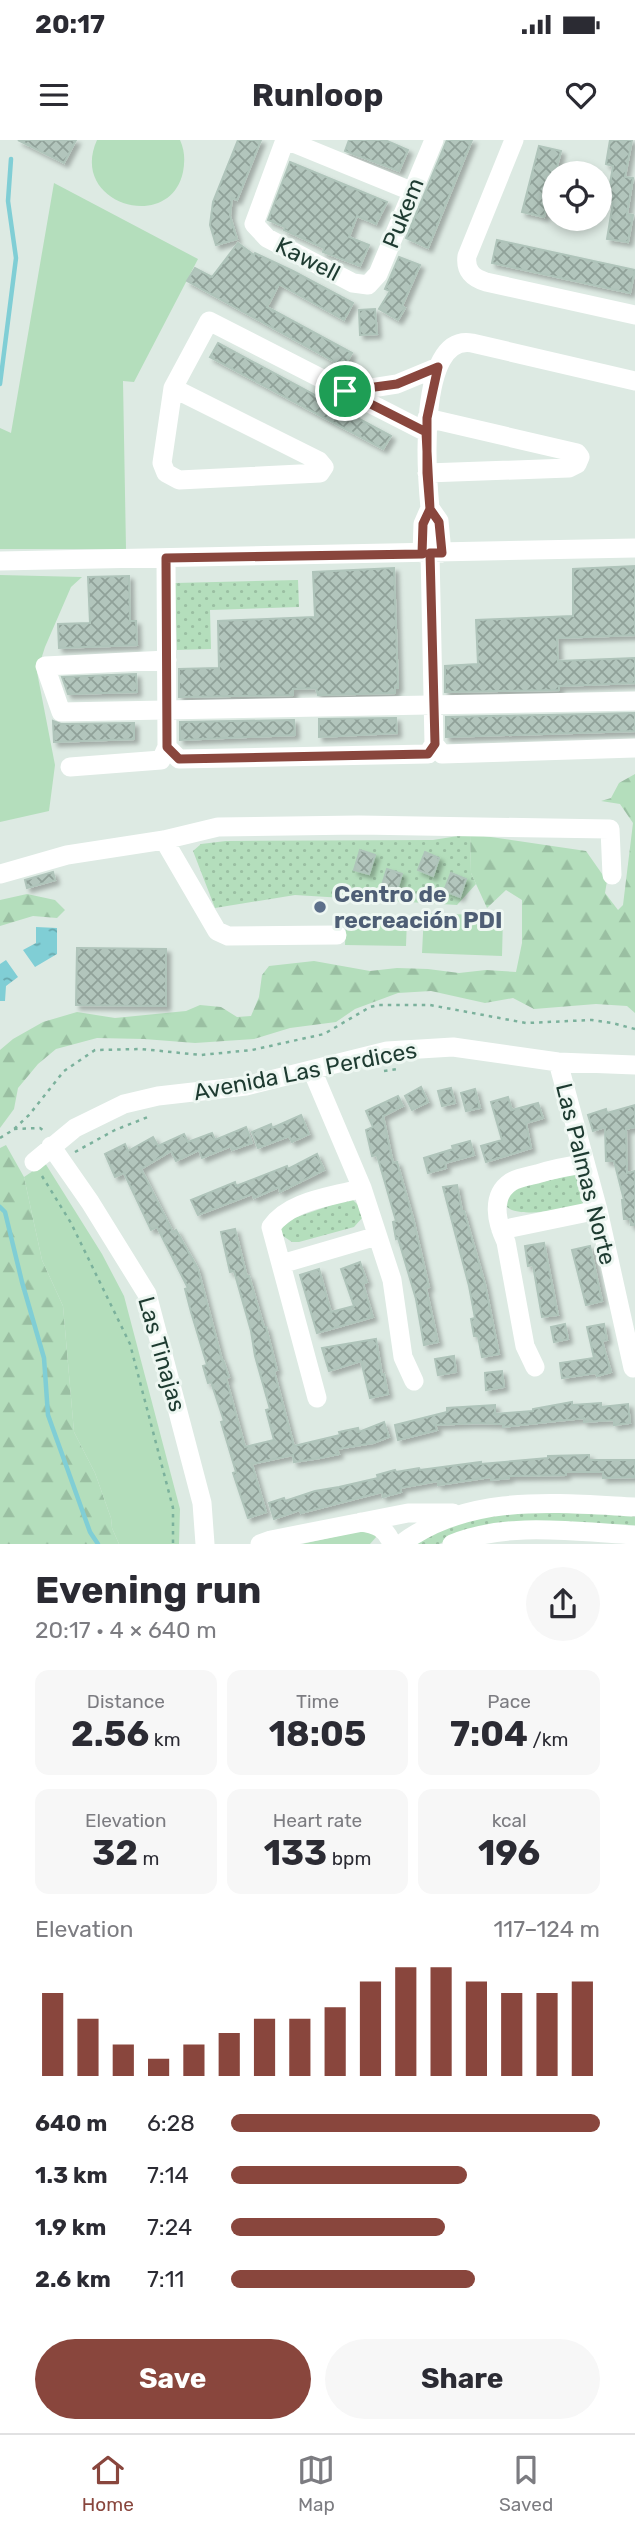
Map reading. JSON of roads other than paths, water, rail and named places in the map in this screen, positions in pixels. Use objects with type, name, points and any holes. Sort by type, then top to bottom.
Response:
[{"type":"street","points":[[286,140],[411,191]]},
{"type":"street","name":"Kawell","points":[[286,140],[254,224],[267,238],[353,283],[368,285]]},
{"type":"street","name":"Pukem","points":[[368,285],[378,274],[434,140]]},
{"type":"street","points":[[514,140],[467,256],[471,275],[486,282],[635,315]]},
{"type":"street","points":[[173,388],[319,461],[324,467],[320,473],[174,479],[166,473],[162,463],[173,388],[209,321],[345,391],[427,425],[577,453],[580,457],[577,464],[569,468],[427,473]]},
{"type":"street","points":[[635,381],[465,341],[454,345],[438,367],[427,425],[430,509],[439,522],[431,553],[435,744],[442,754],[635,748]]},
{"type":"street","points":[[345,391],[397,384],[438,367]]},
{"type":"street","points":[[0,561],[635,548]]},
{"type":"street","points":[[70,767],[161,760],[167,747],[166,558]]},
{"type":"street","points":[[167,660],[45,666],[61,712],[635,701]]},
{"type":"street","points":[[167,747],[179,759],[428,754],[435,744]]},
{"type":"street","points":[[0,874],[66,855],[164,841],[218,827],[359,825],[610,829],[612,875]]},
{"type":"street","points":[[164,841],[217,931],[228,936],[337,935]]},
{"type":"street","name":"Avenida Las Perdices","points":[[34,1162],[51,1146],[91,1119],[124,1104],[159,1096],[246,1086],[366,1055],[430,1047],[476,1049],[558,1062],[635,1065]]},
{"type":"street","name":"Las Palmas Norte","points":[[558,1062],[598,1210],[633,1368]]},
{"type":"street","points":[[312,1070],[362,1188],[392,1280],[403,1357],[414,1381]]},
{"type":"street","name":"Las Tinajas","points":[[51,1146],[90,1202],[147,1294],[202,1503],[205,1544]]},
{"type":"street","points":[[535,1367],[526,1346],[506,1241],[501,1230],[497,1207],[500,1193],[512,1181],[565,1166],[585,1164]]},
{"type":"street","points":[[317,1398],[271,1227],[278,1216],[293,1208],[362,1188]]},
{"type":"street","points":[[501,1230],[598,1210]]},
{"type":"street","points":[[281,1264],[377,1236]]},
{"type":"street","points":[[260,1544],[271,1539],[408,1513],[461,1513],[551,1503],[635,1507]]},
{"type":"street","points":[[401,1544],[424,1529],[461,1513]]},
{"type":"street","points":[[360,1522],[383,1529],[392,1544]]},
{"type":"street","points":[[452,1544],[477,1535],[528,1530],[635,1535]]},
{"type":"water","points":[[36,927],[57,928],[57,954],[35,967],[23,950],[36,943]]},
{"type":"water","points":[[6,960],[18,977],[6,986],[5,1001],[0,1001],[0,964]]},
{"type":"waterway","points":[[0,384],[16,258],[8,201],[11,159]]},
{"type":"waterway","points":[[0,1207],[5,1212],[44,1358],[48,1415],[90,1532],[98,1544]]},
{"type":"place","name":"Centro de recreación PDI","points":[[320,907]]}]
